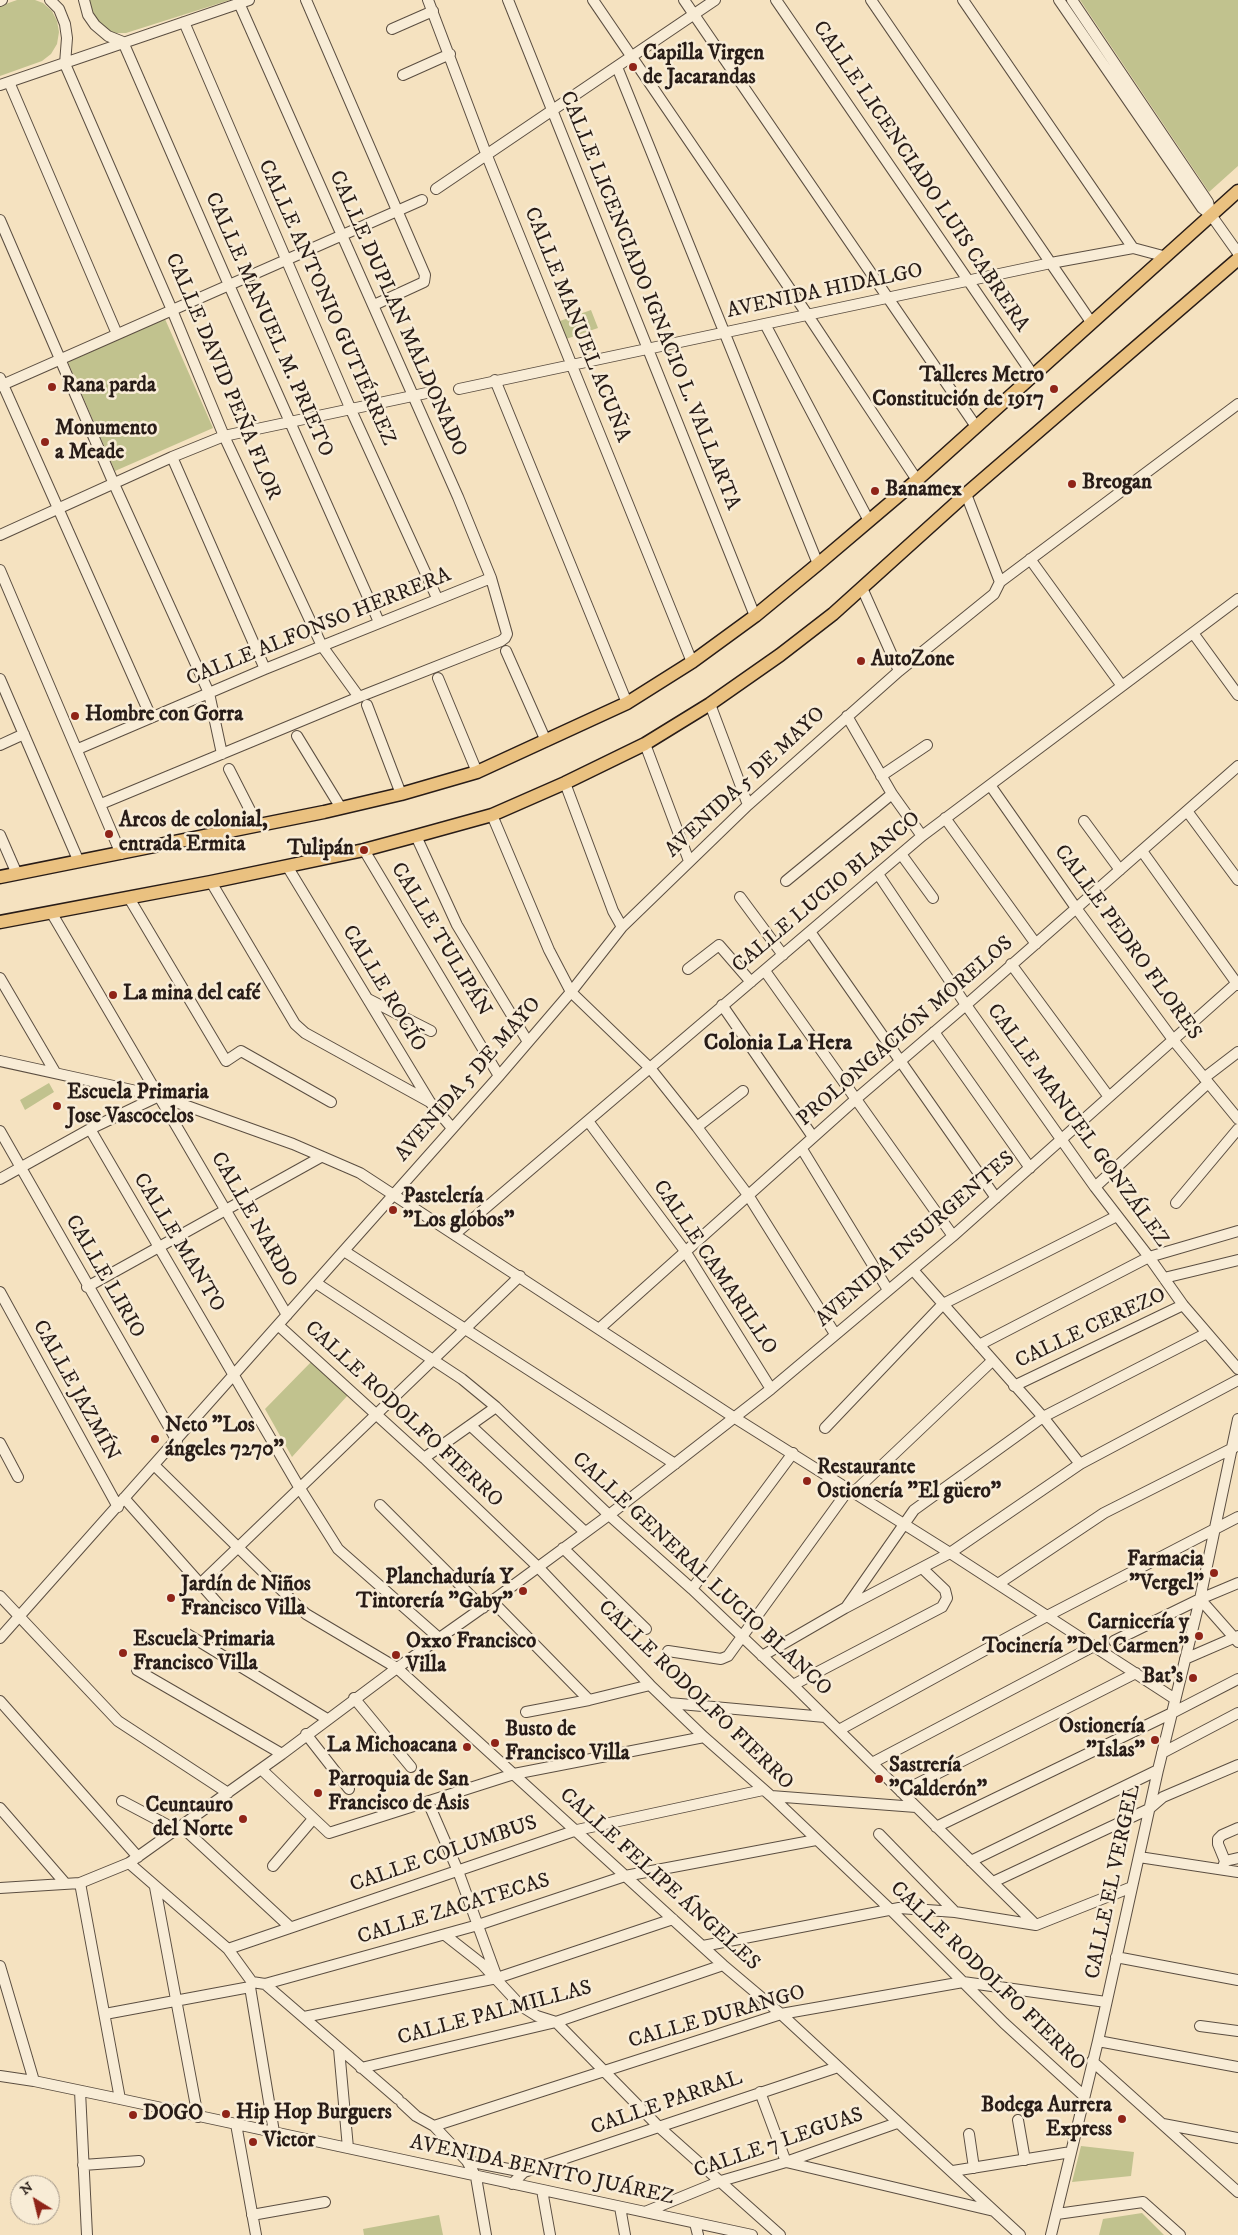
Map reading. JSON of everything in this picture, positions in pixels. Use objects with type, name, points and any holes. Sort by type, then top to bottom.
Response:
[{"type":"main road","points":[[1211,215],[1238,181]]},
{"type":"main road","points":[[0,877],[121,854],[400,794],[477,772],[627,703],[692,662],[755,616],[818,564],[917,480],[1163,256],[1238,191]]},
{"type":"main road","points":[[0,922],[211,882],[364,850],[416,836],[492,815],[565,783],[645,744],[710,704],[780,655],[862,588],[966,494],[1238,259]]},
{"type":"street","points":[[50,0],[59,10],[65,24],[67,38],[64,64]]},
{"type":"street","points":[[84,0],[88,16],[95,25],[108,36],[123,42]]},
{"type":"street","points":[[306,0],[425,275],[424,282],[374,305]]},
{"type":"street","name":"CALLE MANUEL ACUÑA","points":[[428,0],[487,156],[692,662]]},
{"type":"street","name":"CALLE LICENCIADO IGNACIO L. VALLARTA","points":[[508,0],[649,347],[755,616]]},
{"type":"street","points":[[592,0],[807,314],[917,480]]},
{"type":"street","points":[[684,0],[975,426]]},
{"type":"street","points":[[436,189],[715,0]]},
{"type":"street","name":"CALLE LICENCIADO LUIS CABRERA","points":[[776,0],[967,281],[1033,374]]},
{"type":"street","points":[[871,0],[1091,322]]},
{"type":"street","points":[[963,0],[1133,248]]},
{"type":"street","points":[[1059,0],[1202,208],[1211,215],[1238,253]]},
{"type":"street","points":[[1072,0],[1208,202],[1211,215]]},
{"type":"street","points":[[117,334],[4,84],[244,2]]},
{"type":"street","name":"CALLE DUPLAN MALDONADO","points":[[244,2],[341,235],[458,496],[491,578],[507,628],[505,638],[500,641],[359,697]]},
{"type":"street","points":[[392,29],[433,11]]},
{"type":"street","name":"CALLE ANTONIO GUTIÉRREZ","points":[[184,22],[351,410],[436,598]]},
{"type":"street","name":"CALLE MANUEL M. PRIETO","points":[[123,42],[379,622]]},
{"type":"street","points":[[403,75],[450,54]]},
{"type":"street","name":"CALLE DAVID PEÑA FLOR","points":[[64,64],[172,310],[224,436],[322,646],[359,697]]},
{"type":"street","points":[[617,67],[818,564]]},
{"type":"street","points":[[151,717],[1,382],[117,334],[422,200]]},
{"type":"street","points":[[0,220],[114,484],[209,693],[222,754]]},
{"type":"street","name":"AVENIDA HIDALGO","points":[[459,388],[1051,263],[1133,248],[1163,256]]},
{"type":"street","points":[[765,324],[869,521]]},
{"type":"street","points":[[494,380],[627,703]]},
{"type":"street","points":[[0,534],[224,436],[436,391]]},
{"type":"street","name":"AVENIDA 5 DE MAYO","points":[[0,1638],[499,1076],[571,992],[622,927],[748,805],[899,671],[994,594],[1000,582],[1238,404]]},
{"type":"street","points":[[172,458],[265,669]]},
{"type":"street","points":[[966,494],[1000,582]]},
{"type":"street","points":[[1030,559],[1122,686]]},
{"type":"street","points":[[0,570],[78,749],[121,854]]},
{"type":"street","name":"CALLE ALFONSO HERRERA","points":[[78,749],[436,598],[491,578]]},
{"type":"street","points":[[862,588],[899,671]]},
{"type":"street","name":"CALLE LUCIO BLANCO","points":[[455,1234],[922,836],[1238,599]]},
{"type":"street","points":[[1193,633],[1238,695]]},
{"type":"street","points":[[506,651],[546,740]]},
{"type":"street","points":[[438,678],[477,772]]},
{"type":"street","points":[[0,679],[78,862]]},
{"type":"street","points":[[101,804],[359,697]]},
{"type":"street","points":[[710,704],[748,805]]},
{"type":"street","points":[[367,705],[400,794]]},
{"type":"street","points":[[847,716],[880,776],[922,836]]},
{"type":"street","points":[[0,745],[24,734]]},
{"type":"street","points":[[297,736],[341,808]]},
{"type":"street","points":[[645,744],[689,861]]},
{"type":"street","points":[[880,776],[927,745]]},
{"type":"street","points":[[229,769],[256,824]]},
{"type":"street","name":"PROLONGACIÓN MORELOS","points":[[600,1328],[856,1099],[1187,811],[1237,770]]},
{"type":"street","points":[[565,783],[613,911],[622,927]]},
{"type":"street","name":"CALLE PEDRO FLORES","points":[[990,785],[1076,908],[1174,1041],[1238,1119]]},
{"type":"street","points":[[786,881],[892,794]]},
{"type":"street","points":[[1187,811],[1238,880]]},
{"type":"street","points":[[492,815],[549,950],[571,992],[650,1068],[697,1127],[748,1196],[835,1334]]},
{"type":"street","points":[[945,818],[1036,944]]},
{"type":"street","points":[[1084,821],[1120,870]]},
{"type":"street","points":[[0,835],[17,874]]},
{"type":"street","points":[[416,836],[457,925],[528,1042]]},
{"type":"street","name":"CALLE TULIPÁN","points":[[364,850],[499,1076]]},
{"type":"street","points":[[1142,850],[1237,983]]},
{"type":"street","points":[[901,854],[933,898]]},
{"type":"street","name":"CALLE ROCÍO","points":[[287,866],[430,1102],[452,1128]]},
{"type":"street","name":"CALLE MANUEL GONZÁLEZ","points":[[878,874],[966,1005],[1095,1187],[1183,1305],[1238,1369]]},
{"type":"street","points":[[211,882],[295,1024],[304,1033],[430,1102]]},
{"type":"street","points":[[740,897],[783,955]]},
{"type":"street","points":[[129,898],[226,1060],[241,1051],[331,1102]]},
{"type":"street","name":"CALLE NARDO","points":[[51,912],[287,1315]]},
{"type":"street","points":[[810,933],[996,1198]]},
{"type":"street","points":[[688,969],[719,945],[751,982]]},
{"type":"street","points":[[1011,964],[1109,1097]]},
{"type":"street","points":[[765,971],[953,1236]]},
{"type":"street","points":[[0,978],[55,1072]]},
{"type":"street","name":"AVENIDA INSURGENTES","points":[[80,1883],[134,1860],[282,1754],[354,1698],[483,1608],[609,1516],[735,1418],[953,1236],[1237,983]]},
{"type":"street","points":[[367,998],[431,1031]]},
{"type":"street","points":[[722,1005],[814,1138]]},
{"type":"street","points":[[934,1032],[1030,1168]]},
{"type":"street","points":[[1095,1187],[1206,1080],[1238,1052]]},
{"type":"street","points":[[0,1061],[159,1096],[273,1136],[360,1173],[395,1194],[735,1418],[950,1553],[1175,1699]]},
{"type":"street","points":[[697,1127],[743,1091]]},
{"type":"street","points":[[0,1179],[90,1129],[159,1096]]},
{"type":"street","name":"CALLE CAMARILLO","points":[[588,1121],[685,1251],[771,1389]]},
{"type":"street","name":"CALLE MANTO","points":[[90,1129],[157,1246],[235,1375],[299,1488],[338,1549],[439,1638]]},
{"type":"street","points":[[1176,1203],[1238,1129]]},
{"type":"street","name":"CALLE LIRIO","points":[[0,1131],[176,1441]]},
{"type":"street","points":[[802,1149],[888,1290]]},
{"type":"street","points":[[87,1287],[157,1246],[321,1157]]},
{"type":"street","points":[[825,1428],[943,1304],[1117,1216]]},
{"type":"street","points":[[979,1345],[1149,1257],[1238,1231]]},
{"type":"street","points":[[344,1251],[675,1464]]},
{"type":"street","points":[[1164,1278],[1238,1260]]},
{"type":"street","points":[[912,1270],[1043,1418],[1080,1464]]},
{"type":"street","points":[[200,1583],[239,1548],[376,1413],[520,1276]]},
{"type":"street","name":"CALLE GENERAL LUCIO BLANCO","points":[[316,1283],[432,1359],[496,1407],[609,1516],[692,1589],[793,1685],[1036,1925]]},
{"type":"street","name":"CALLE JAZMÍN","points":[[0,1292],[118,1507]]},
{"type":"street","name":"CALLE CEREZO","points":[[1014,1386],[1183,1305]]},
{"type":"street","name":"CALLE RODOLFO FIERRO","points":[[278,1326],[424,1458],[538,1567],[650,1685],[892,1911],[963,1982],[1084,2096]]},
{"type":"street","points":[[845,1608],[914,1510],[1043,1418],[1207,1334]]},
{"type":"street","points":[[668,1652],[721,1659],[728,1656],[852,1491],[992,1361]]},
{"type":"street","points":[[762,1656],[845,1608],[950,1553],[1080,1464],[1238,1380]]},
{"type":"street","points":[[424,1458],[496,1407]]},
{"type":"street","name":"CALLE EL VERGEL","points":[[1050,2235],[1057,2214],[1098,2041],[1158,1770],[1200,1599],[1214,1528],[1235,1447],[1238,1419]]},
{"type":"street","points":[[471,1426],[586,1532]]},
{"type":"street","points":[[0,1443],[18,1476]]},
{"type":"street","points":[[998,1584],[1104,1513],[1235,1447]]},
{"type":"street","points":[[692,1589],[793,1453]]},
{"type":"street","name":"CALLE FELIPE ÁNGELES","points":[[154,1465],[306,1614],[397,1668],[723,1965],[781,2014],[897,2123],[953,2171],[1020,2235]]},
{"type":"street","points":[[124,1498],[220,1606]]},
{"type":"street","points":[[380,1505],[483,1608]]},
{"type":"street","points":[[839,1730],[1047,1616],[1238,1517]]},
{"type":"street","points":[[563,1548],[646,1629]]},
{"type":"street","points":[[793,1685],[942,1607],[947,1598],[945,1590],[922,1568]]},
{"type":"street","points":[[1114,1641],[1200,1599],[1238,1583]]},
{"type":"street","points":[[0,1596],[118,1721],[228,1793]]},
{"type":"street","points":[[1185,1659],[1237,1639],[1200,1599]]},
{"type":"street","points":[[492,1601],[589,1700]]},
{"type":"street","points":[[187,1634],[327,1719]]},
{"type":"street","points":[[872,1763],[1094,1646]]},
{"type":"street","points":[[137,1670],[282,1754]]},
{"type":"street","points":[[901,1792],[1136,1673]]},
{"type":"street","points":[[936,1827],[1238,1679]]},
{"type":"street","points":[[526,1712],[589,1700],[650,1685]]},
{"type":"street","points":[[354,1698],[410,1767]]},
{"type":"street","points":[[0,1701],[155,1887],[228,1950],[251,1984],[274,2132]]},
{"type":"street","points":[[669,1703],[825,1717]]},
{"type":"street","points":[[1162,1753],[1238,1713]]},
{"type":"street","points":[[306,1734],[348,1789]]},
{"type":"street","points":[[261,1769],[329,1833],[514,1774],[704,1737]]},
{"type":"street","points":[[993,1882],[1149,1809],[1163,1797],[1238,1765]]},
{"type":"street","points":[[971,1861],[1158,1770]]},
{"type":"street","name":"CALLE COLUMBUS","points":[[228,1950],[290,1927],[577,1830],[767,1793],[916,1807]]},
{"type":"street","points":[[122,1801],[178,1828],[290,1927]]},
{"type":"street","points":[[428,1802],[458,1871],[497,1978],[507,1993],[521,2006],[537,2016],[556,2022],[602,2072],[659,2127],[780,2235]]},
{"type":"street","points":[[0,1808],[65,1883]]},
{"type":"street","points":[[272,1866],[313,1819]]},
{"type":"street","points":[[1224,1866],[1218,1839],[1222,1835],[1238,1828]]},
{"type":"street","points":[[879,1834],[955,1912]]},
{"type":"street","name":"CALLE ZACATECAS","points":[[105,2014],[251,1984],[266,1984],[478,1925],[625,1876],[816,1840]]},
{"type":"street","points":[[1139,1857],[1224,1866],[1238,1872]]},
{"type":"street","points":[[1224,1866],[1238,1858]]},
{"type":"street","points":[[0,1888],[80,1883],[120,2099]]},
{"type":"street","points":[[155,1887],[198,2117]]},
{"type":"street","points":[[703,1946],[892,1911],[899,1908],[955,1912],[1036,1925],[1132,1887]]},
{"type":"street","points":[[304,2017],[497,1978],[673,1919]]},
{"type":"street","points":[[444,1935],[497,1978]]},
{"type":"street","points":[[1116,1958],[1238,1980]]},
{"type":"street","name":"CALLE PALMILLAS","points":[[361,2068],[556,2022],[723,1965]]},
{"type":"street","points":[[0,1966],[34,2081]]},
{"type":"street","name":"CALLE DURANGO","points":[[434,2126],[781,2014],[963,1982],[1106,2002]]},
{"type":"street","points":[[266,1984],[416,2116],[434,2126],[467,2161],[476,2177],[486,2235]]},
{"type":"street","points":[[1200,2026],[1238,2031]]},
{"type":"street","points":[[1098,2041],[1238,2067]]},
{"type":"street","points":[[339,2049],[348,2148]]},
{"type":"street","points":[[1092,2061],[1238,2192]]},
{"type":"street","name":"CALLE PARRAL","points":[[512,2184],[524,2172],[838,2066]]},
{"type":"street","name":"AVENIDA BENITO JUÁREZ","points":[[0,2076],[120,2099],[752,2235]]},
{"type":"street","points":[[80,2091],[88,2235]]},
{"type":"street","points":[[760,2092],[786,2162],[995,2211]]},
{"type":"street","points":[[1018,2120],[1025,2160]]},
{"type":"street","name":"CALLE 7 LEGUAS","points":[[645,2212],[721,2182],[786,2162],[897,2123]]},
{"type":"street","points":[[236,2124],[256,2235]]},
{"type":"street","points":[[1163,2124],[1238,2138]]},
{"type":"street","points":[[969,2134],[974,2168]]},
{"type":"street","points":[[953,2171],[1071,2152]]},
{"type":"street","points":[[83,2165],[139,2161]]},
{"type":"street","points":[[467,2161],[524,2172]]},
{"type":"street","points":[[542,2190],[550,2235]]},
{"type":"street","points":[[252,2215],[325,2202]]},
{"type":"street","points":[[1057,2214],[1143,2202],[1180,2235]]},
{"type":"street","points":[[620,2206],[625,2235]]},
{"type":"street","points":[[695,2223],[698,2235]]},
{"type":"green space","points":[[17,0],[35,0],[43,3],[52,11],[57,21],[59,32],[57,44],[51,54],[42,61],[0,76],[0,6]]},
{"type":"green space","points":[[89,0],[230,0],[126,33],[116,33],[106,30],[91,15]]},
{"type":"green space","points":[[1080,0],[1238,0],[1238,166],[1209,192]]},
{"type":"green space","points":[[591,310],[598,328],[566,339],[560,321]]},
{"type":"green space","points":[[165,319],[213,428],[115,471],[68,362]]},
{"type":"green space","points":[[49,1083],[54,1092],[25,1110],[20,1100]]},
{"type":"green space","points":[[311,1362],[348,1395],[292,1457],[265,1409]]},
{"type":"green space","points":[[1081,2146],[1134,2152],[1131,2176],[1072,2182]]},
{"type":"green space","points":[[1142,2213],[1164,2235],[1099,2235],[1103,2219]]},
{"type":"green space","points":[[439,2215],[443,2235],[364,2235],[363,2229]]},
{"type":"place","name":"Capilla Virgen de Jacarandas","points":[[633,67]]},
{"type":"place","name":"Rana parda","points":[[52,387]]},
{"type":"place","name":"Talleres Metro Constitución de 1917","points":[[1054,389]]},
{"type":"place","name":"Monumento a Meade","points":[[45,442]]},
{"type":"place","name":"Breogan","points":[[1072,484]]},
{"type":"place","name":"Banamex","points":[[875,491]]},
{"type":"place","name":"AutoZone","points":[[861,661]]},
{"type":"place","name":"Hombre con Gorra","points":[[75,716]]},
{"type":"place","name":"Arcos de colonial, entrada Ermita","points":[[109,834]]},
{"type":"place","name":"Tulipán","points":[[364,850]]},
{"type":"place","name":"La mina del café","points":[[113,995]]},
{"type":"place","name":"Escuela Primaria Jose Vascocelos","points":[[57,1106]]},
{"type":"place","name":"Pastelería \"Los globos\"","points":[[393,1210]]},
{"type":"place","name":"Neto \"Los ángeles 7270\"","points":[[155,1439]]},
{"type":"place","name":"Restaurante Ostionería \"El güero\"","points":[[807,1481]]},
{"type":"place","name":"Farmacia \"Vergel\"","points":[[1214,1573]]},
{"type":"place","name":"Planchaduría Y Tintorería \"Gaby\"","points":[[523,1591]]},
{"type":"place","name":"Jardín de Niños Francisco Villa","points":[[171,1598]]},
{"type":"place","name":"Carnicería y Tocinería \"Del Carmen\"","points":[[1199,1636]]},
{"type":"place","name":"Escuela Primaria Francisco Villa","points":[[123,1653]]},
{"type":"place","name":"Oxxo Francisco Villa","points":[[396,1655]]},
{"type":"place","name":"Bat's","points":[[1193,1678]]},
{"type":"place","name":"Ostionería \"Islas\"","points":[[1155,1740]]},
{"type":"place","name":"Busto de Francisco Villa","points":[[495,1743]]},
{"type":"place","name":"La Michoacana","points":[[467,1747]]},
{"type":"place","name":"Sastrería \"Calderón\"","points":[[879,1779]]},
{"type":"place","name":"Parroquia de San Francisco de Asis","points":[[318,1793]]},
{"type":"place","name":"Ceuntauro del Norte","points":[[243,1819]]},
{"type":"place","name":"Hip Hop Burguers","points":[[226,2114]]},
{"type":"place","name":"DOGO","points":[[133,2115]]},
{"type":"place","name":"Bodega Aurrera Express","points":[[1122,2119]]},
{"type":"place","name":"Victor","points":[[253,2142]]},
{"type":"district","name":"Colonia La Hera","points":[[778,1044]]}]
